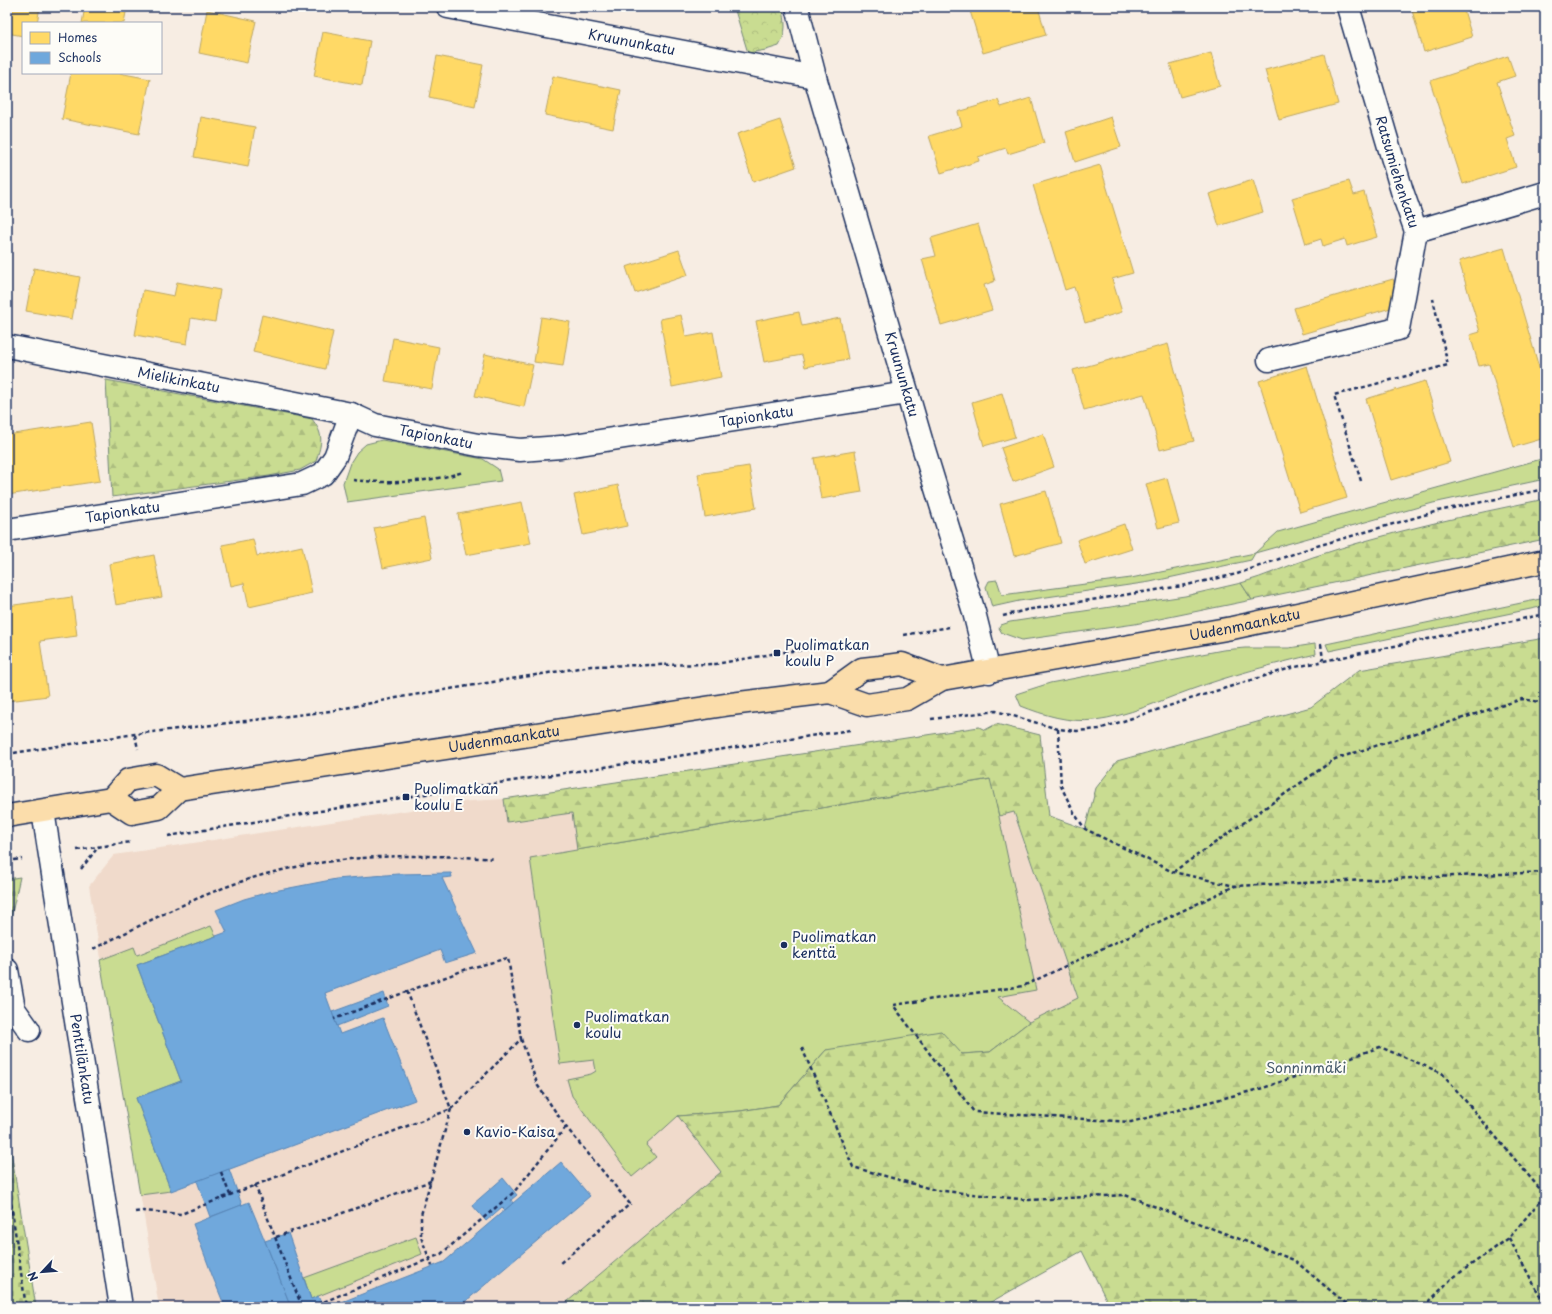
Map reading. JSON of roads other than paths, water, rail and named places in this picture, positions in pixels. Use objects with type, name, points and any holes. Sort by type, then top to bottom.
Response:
[{"type":"main road","name":"Uudenmaankatu","points":[[179,789],[731,704],[830,692],[867,705],[907,700],[942,679],[989,672],[1232,628],[1545,561]]},
{"type":"main road","name":"Uudenmaankatu","points":[[830,692],[862,669],[880,666],[902,664],[942,679]]},
{"type":"main road","points":[[7,816],[111,800],[128,780],[156,775],[179,789],[159,808],[132,813],[111,800]]},
{"type":"street","name":"Kruununkatu","points":[[448,7],[815,77]]},
{"type":"street","name":"Kruununkatu","points":[[797,7],[815,77],[977,622],[989,672]]},
{"type":"street","name":"Ratsumiehenkatu","points":[[1348,7],[1402,191],[1416,231],[1545,193]]},
{"type":"street","points":[[1269,360],[1398,329],[1416,231]]},
{"type":"street","name":"Mielikinkatu","points":[[7,346],[351,414]]},
{"type":"street","name":"Tapionkatu","points":[[7,530],[274,490],[302,484],[321,474],[335,457],[351,414],[375,425],[478,445],[520,450],[561,447],[908,393]]},
{"type":"street","name":"Penttilänkatu","points":[[43,811],[121,1307]]},
{"type":"street","points":[[7,970],[14,1009],[29,1030]]},
{"type":"place","name":"Puolimatkan koulu P","points":[[777,653]]},
{"type":"place","name":"Puolimatkan koulu E","points":[[406,797]]},
{"type":"place","name":"Puolimatkan kenttä","points":[[784,945]]},
{"type":"place","name":"Puolimatkan koulu","points":[[577,1025]]},
{"type":"place","name":"Kavio-Kaisa","points":[[467,1132]]},
{"type":"park label","name":"Sonninmäki","points":[[1306,1068]]}]
